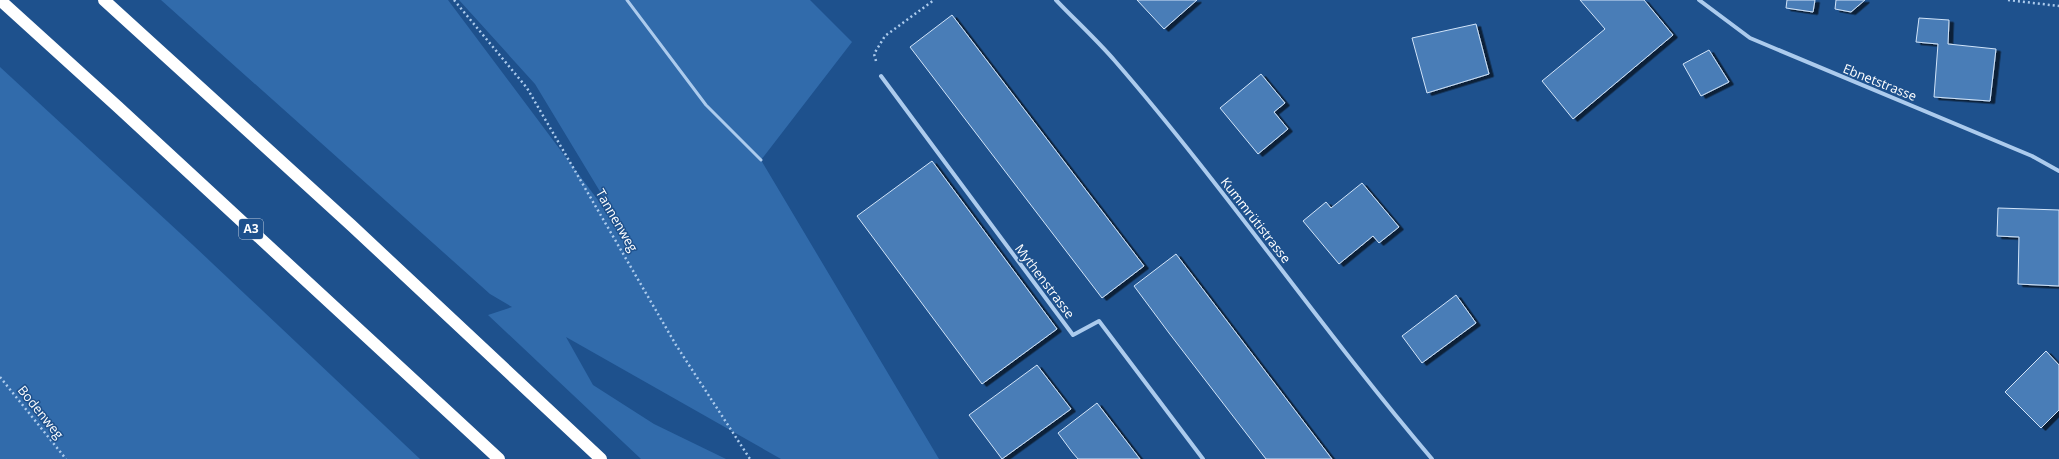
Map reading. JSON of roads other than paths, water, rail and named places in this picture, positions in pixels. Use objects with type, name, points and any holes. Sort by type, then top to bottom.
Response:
[{"type":"highway","name":"A3","points":[[0,0],[130,117],[499,459]]},
{"type":"highway","points":[[104,0],[345,220],[601,459]]},
{"type":"street","name":"Kummrütistrasse","points":[[1056,0],[1114,60],[1245,222],[1382,400],[1432,459]]},
{"type":"street","name":"Ebnetstrasse","points":[[1699,0],[1750,38],[2032,156],[2059,171]]},
{"type":"street","name":"Mythenstrasse","points":[[881,76],[1073,335],[1098,321],[1203,459]]},
{"type":"lane","points":[[627,0],[706,105],[761,160]]}]
